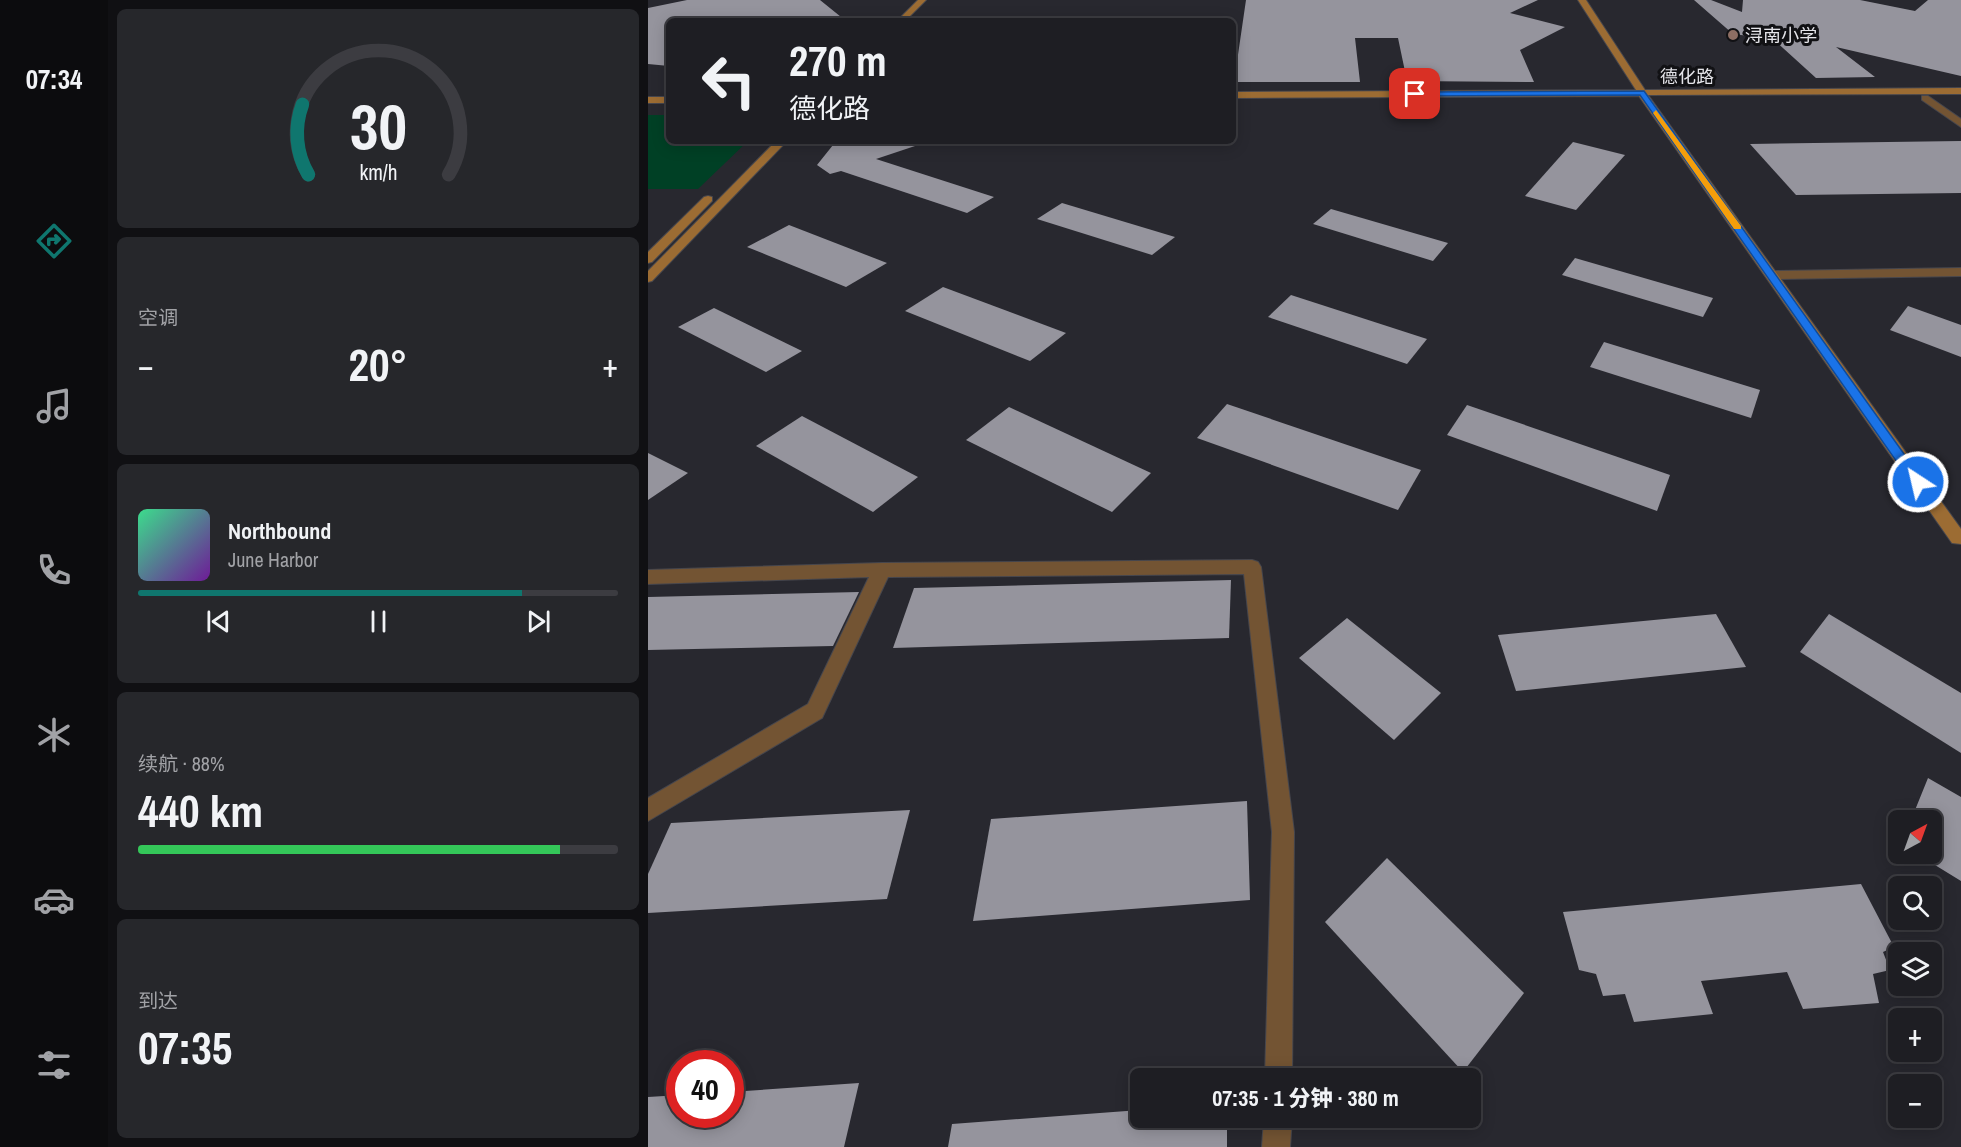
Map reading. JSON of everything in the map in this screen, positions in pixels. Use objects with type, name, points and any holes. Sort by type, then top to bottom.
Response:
[{"type":"main road","points":[[904,18],[922,0]]},
{"type":"main road","points":[[1582,0],[1644,96],[1959,541]]},
{"type":"main road","name":"德化路","points":[[1236,101],[1961,91]]},
{"type":"main road","name":"德化路","points":[[1236,95],[1961,97]]},
{"type":"main road","points":[[648,100],[666,99]]},
{"type":"main road","points":[[648,107],[666,106]]},
{"type":"main road","points":[[648,259],[763,144]]},
{"type":"main road","points":[[648,278],[779,144]]},
{"type":"street","points":[[1925,98],[1961,124]]},
{"type":"street","points":[[1771,275],[1961,272]]},
{"type":"street","points":[[648,578],[882,570],[1252,567],[1283,832],[1279,1068]]},
{"type":"street","points":[[648,810],[815,711],[882,570]]},
{"type":"street","points":[[1276,1147],[1277,1128]]},
{"type":"green space","points":[[648,115],[666,115],[666,144],[745,144],[698,189],[648,189]]},
{"type":"building","points":[[687,0],[820,0],[842,18],[666,18],[666,66],[648,64],[648,8]]},
{"type":"building","points":[[1246,0],[1538,0],[1510,13],[1565,27],[1520,50],[1534,82],[1407,81],[1398,38],[1355,38],[1360,82],[1236,82]]},
{"type":"building","points":[[1694,0],[1711,0],[1742,12],[1743,0],[1860,0],[1915,11],[1928,0],[1961,0],[1961,76],[1836,47],[1875,77],[1816,78],[1772,38],[1753,38],[1733,34]]},
{"type":"building","points":[[1961,141],[1961,193],[1796,195],[1750,144]]},
{"type":"building","points":[[1573,142],[1625,155],[1576,210],[1525,196]]},
{"type":"building","points":[[918,144],[876,159],[994,197],[967,213],[841,171],[830,174],[817,165],[833,145]]},
{"type":"building","points":[[1062,203],[1175,237],[1152,255],[1037,219]]},
{"type":"building","points":[[1331,209],[1448,243],[1433,261],[1313,224]]},
{"type":"building","points":[[789,225],[887,263],[846,287],[747,247]]},
{"type":"building","points":[[1575,258],[1713,298],[1703,317],[1562,275]]},
{"type":"building","points":[[943,287],[1066,333],[1030,361],[905,311]]},
{"type":"building","points":[[1291,295],[1427,339],[1407,364],[1268,317]]},
{"type":"building","points":[[1908,306],[1961,325],[1961,357],[1890,330]]},
{"type":"building","points":[[714,308],[802,351],[766,372],[678,327]]},
{"type":"building","points":[[1604,342],[1760,390],[1751,418],[1590,367]]},
{"type":"building","points":[[1227,404],[1421,470],[1398,510],[1197,438]]},
{"type":"building","points":[[1467,405],[1670,475],[1657,511],[1447,435]]},
{"type":"building","points":[[1009,407],[1151,473],[1112,512],[966,440]]},
{"type":"building","points":[[802,416],[918,477],[873,512],[756,446]]},
{"type":"building","points":[[648,453],[688,473],[648,500]]},
{"type":"building","points":[[1231,580],[1229,638],[893,648],[914,588]]},
{"type":"building","points":[[859,592],[833,646],[648,650],[648,597]]},
{"type":"building","points":[[1716,614],[1746,667],[1516,691],[1498,635]]},
{"type":"building","points":[[1829,614],[1961,693],[1961,753],[1800,652]]},
{"type":"building","points":[[1347,618],[1441,693],[1394,740],[1299,658]]},
{"type":"building","points":[[1928,778],[1961,797],[1961,881],[1933,864],[1942,864],[1942,810],[1915,810]]},
{"type":"building","points":[[1247,801],[1250,900],[973,921],[991,819]]},
{"type":"building","points":[[910,810],[887,899],[648,913],[648,874],[671,823]]},
{"type":"building","points":[[1387,858],[1524,993],[1466,1068],[1459,1068],[1325,922]]},
{"type":"building","points":[[1861,884],[1891,942],[1888,942],[1888,950],[1883,952],[1888,970],[1873,974],[1879,1003],[1803,1009],[1787,972],[1701,981],[1713,1014],[1634,1022],[1625,994],[1603,996],[1596,974],[1579,970],[1563,912]]},
{"type":"building","points":[[859,1083],[844,1147],[648,1147],[648,1097],[666,1096],[666,1128],[744,1128],[744,1091]]},
{"type":"building","points":[[1130,1111],[1130,1128],[1227,1128],[1227,1147],[948,1147],[952,1124]]},
{"type":"slow traffic","points":[[1656,113],[1738,228]]},
{"type":"place","name":"浔南小学","points":[[1733,35]]},
{"type":"route","points":[[1415,94],[1642,93],[1918,482]]}]
